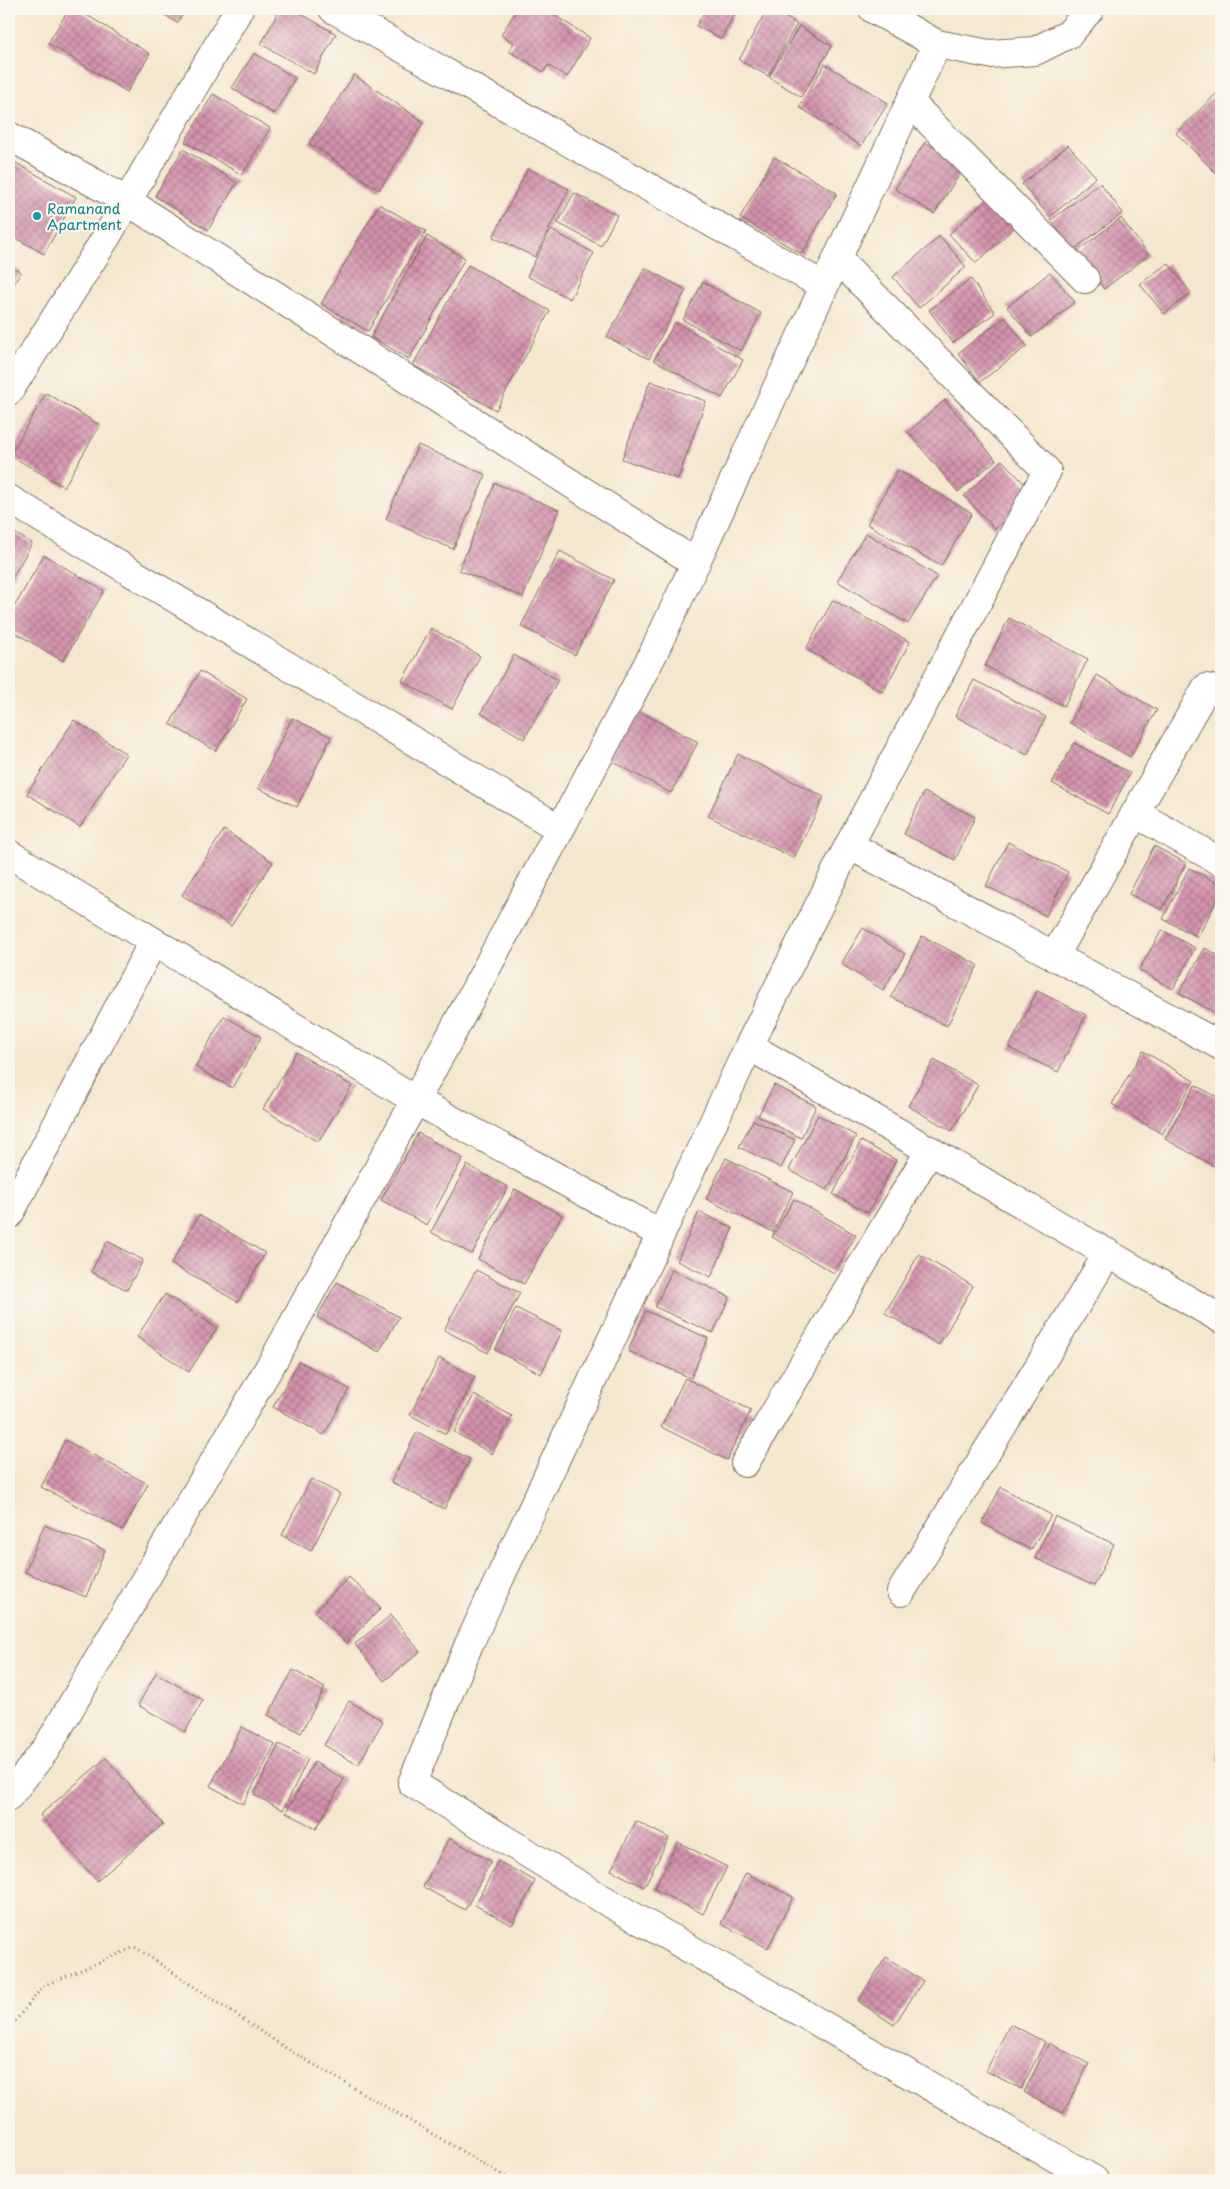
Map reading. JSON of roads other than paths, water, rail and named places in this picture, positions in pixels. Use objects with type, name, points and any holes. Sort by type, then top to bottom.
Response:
[{"type":"street","points":[[9,391],[127,202],[239,9]]},
{"type":"street","points":[[333,9],[824,286]]},
{"type":"street","points":[[873,9],[937,44],[990,54],[1035,51],[1069,34],[1090,9]]},
{"type":"street","points":[[9,1796],[46,1749],[271,1364],[415,1100],[653,654],[937,44]]},
{"type":"street","points":[[910,102],[1086,279]]},
{"type":"street","points":[[9,136],[127,202],[696,563]]},
{"type":"street","points":[[837,258],[1048,471],[849,845],[749,1046],[469,1644],[412,1783],[601,1898],[1094,2180]]},
{"type":"street","points":[[9,499],[560,829]]},
{"type":"street","points":[[1054,957],[1206,688],[1221,691]]},
{"type":"street","points":[[1135,813],[1221,862]]},
{"type":"street","points":[[849,845],[1221,1046]]},
{"type":"street","points":[[9,854],[415,1100],[661,1234]]},
{"type":"street","points":[[9,1215],[153,942]]},
{"type":"street","points":[[749,1046],[1221,1318]]},
{"type":"street","points":[[745,1463],[930,1150]]},
{"type":"street","points":[[901,1592],[1108,1253]]},
{"type":"place","name":"Ramanand Apartment","points":[[37,216]]}]
